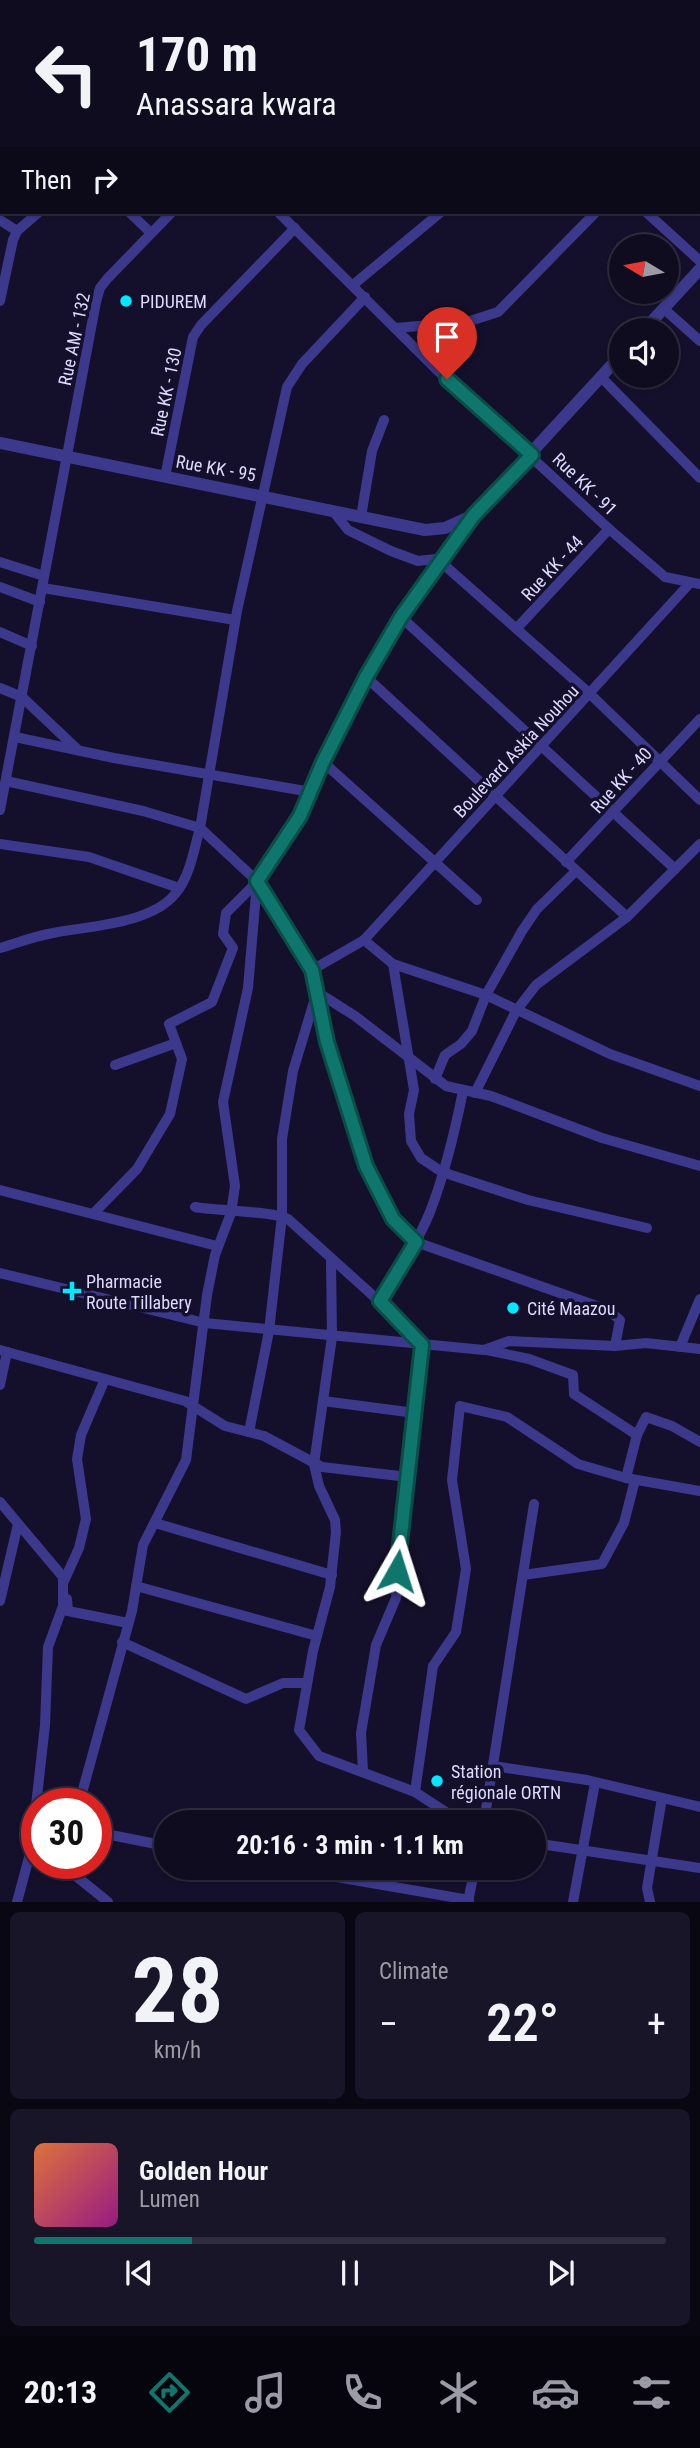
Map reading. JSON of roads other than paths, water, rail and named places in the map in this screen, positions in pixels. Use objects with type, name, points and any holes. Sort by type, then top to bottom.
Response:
[{"type":"street","points":[[0,301],[10,248],[17,232],[37,214]]},
{"type":"street","points":[[132,214],[151,233]]},
{"type":"street","name":"Rue AM - 132","points":[[0,810],[100,288],[170,214]]},
{"type":"street","name":"Rue KK - 91","points":[[282,214],[395,328],[609,529],[665,577],[695,583]]},
{"type":"street","points":[[395,328],[467,322],[498,312],[594,214]]},
{"type":"street","points":[[648,214],[700,261]]},
{"type":"street","points":[[353,285],[428,217]]},
{"type":"street","points":[[0,220],[17,232]]},
{"type":"street","name":"Rue KK - 130","points":[[165,477],[194,337],[201,325],[295,228]]},
{"type":"street","points":[[654,318],[700,269]]},
{"type":"street","points":[[0,948],[48,933],[114,923],[148,912],[168,901],[180,888],[200,828],[235,620],[287,387],[302,364],[365,298]]},
{"type":"street","points":[[663,308],[700,341]]},
{"type":"street","points":[[93,1214],[137,1169],[170,1114],[182,1059],[169,1024],[212,1002],[233,948],[223,934],[226,913],[257,881],[300,816],[323,762],[366,677],[401,617],[474,515],[609,368]]},
{"type":"street","points":[[601,377],[700,478]]},
{"type":"street","points":[[361,517],[372,451],[384,420]]},
{"type":"street","name":"Rue KK - 95","points":[[0,443],[425,530],[445,528],[474,515]]},
{"type":"street","points":[[333,511],[348,530],[391,551],[418,561],[443,560],[700,800]]},
{"type":"street","name":"Rue KK - 44","points":[[517,628],[609,529]]},
{"type":"street","points":[[0,562],[44,576]]},
{"type":"street","name":"Boulevard Askia Nouhou","points":[[312,970],[364,940],[434,861],[695,583]]},
{"type":"street","points":[[0,587],[40,601]]},
{"type":"street","points":[[43,588],[235,620]]},
{"type":"street","points":[[401,617],[675,869]]},
{"type":"street","points":[[0,632],[32,646]]},
{"type":"street","points":[[366,677],[627,917]]},
{"type":"street","points":[[0,688],[22,697],[79,751]]},
{"type":"street","name":"Rue KK - 40","points":[[566,862],[700,719]]},
{"type":"street","points":[[15,737],[311,792]]},
{"type":"street","points":[[323,762],[477,900]]},
{"type":"street","points":[[6,781],[143,811],[200,828],[257,881],[312,970],[327,1042],[366,1166],[393,1219],[416,1242],[608,1310],[620,1320],[615,1346]]},
{"type":"street","points":[[0,844],[89,857],[180,888]]},
{"type":"street","points":[[475,1093],[516,1011],[542,979],[627,917],[700,844]]},
{"type":"street","points":[[435,1079],[445,1055],[461,1044],[472,1031],[486,995],[537,909],[576,871]]},
{"type":"street","points":[[83,1788],[128,1623],[143,1545],[186,1460],[217,1246],[230,1213],[235,1186],[223,1102],[248,988],[257,881]]},
{"type":"street","points":[[364,940],[393,964],[486,995],[610,1054],[700,1086]]},
{"type":"street","points":[[393,964],[414,1090],[409,1114],[414,1150],[442,1172],[528,1200],[647,1228]]},
{"type":"street","points":[[317,992],[340,1005],[435,1079],[463,1091],[513,1102],[602,1138],[700,1166]]},
{"type":"street","points":[[249,1432],[269,1331],[282,1216],[282,1139],[293,1071],[317,992]]},
{"type":"street","points":[[115,1065],[176,1043]]},
{"type":"street","points":[[380,1301],[416,1242],[430,1211],[463,1091]]},
{"type":"street","points":[[0,1190],[217,1246]]},
{"type":"street","points":[[195,1207],[230,1213],[282,1216],[380,1301],[422,1345],[396,1598],[376,1645],[361,1733],[363,1771]]},
{"type":"street","points":[[331,1261],[332,1337],[314,1464],[335,1520],[332,1575],[299,1722],[304,1738],[319,1756],[415,1792],[443,1810]]},
{"type":"street","points":[[0,1273],[205,1323],[484,1350],[529,1359],[573,1376],[574,1394],[636,1434]]},
{"type":"street","points":[[680,1347],[700,1298]]},
{"type":"street","points":[[484,1350],[509,1341],[615,1346],[646,1343],[700,1349]]},
{"type":"street","points":[[0,1385],[4,1351],[195,1405],[225,1426],[278,1442],[314,1464],[408,1477]]},
{"type":"street","points":[[17,1902],[31,1850],[45,1726],[48,1647],[63,1606],[63,1577],[79,1548],[86,1519],[77,1459],[81,1435],[106,1379]]},
{"type":"street","points":[[323,1401],[415,1413]]},
{"type":"street","points":[[415,1792],[433,1666],[456,1632],[466,1569],[453,1497],[454,1440],[460,1406],[507,1417],[573,1462],[630,1479],[700,1491]]},
{"type":"street","points":[[523,1575],[601,1563],[624,1523],[636,1434],[642,1419],[649,1417],[700,1442]]},
{"type":"street","points":[[0,1502],[63,1577],[68,1611],[128,1623]]},
{"type":"street","points":[[486,1810],[534,1504]]},
{"type":"street","points":[[155,1522],[332,1575]]},
{"type":"street","points":[[0,1601],[18,1524]]},
{"type":"street","points":[[136,1586],[317,1636]]},
{"type":"street","points":[[122,1642],[246,1699],[283,1683],[306,1683]]},
{"type":"street","points":[[493,1766],[595,1783],[700,1807]]},
{"type":"street","points":[[573,1902],[595,1783]]},
{"type":"street","points":[[650,1902],[647,1888],[662,1798]]},
{"type":"street","points":[[112,1835],[154,1844]]},
{"type":"street","points":[[546,1845],[700,1868]]},
{"type":"street","points":[[80,1879],[108,1902]]},
{"type":"street","points":[[347,1880],[469,1901],[473,1880]]},
{"type":"street","points":[[397,1902],[404,1891]]},
{"type":"place","name":"PIDUREM","points":[[126,301]]},
{"type":"place","name":"Pharmacie Route Tillabery","points":[[72,1291]]},
{"type":"place","name":"Cité Maazou","points":[[513,1308]]},
{"type":"place","name":"Station régionale ORTN","points":[[437,1781]]}]
